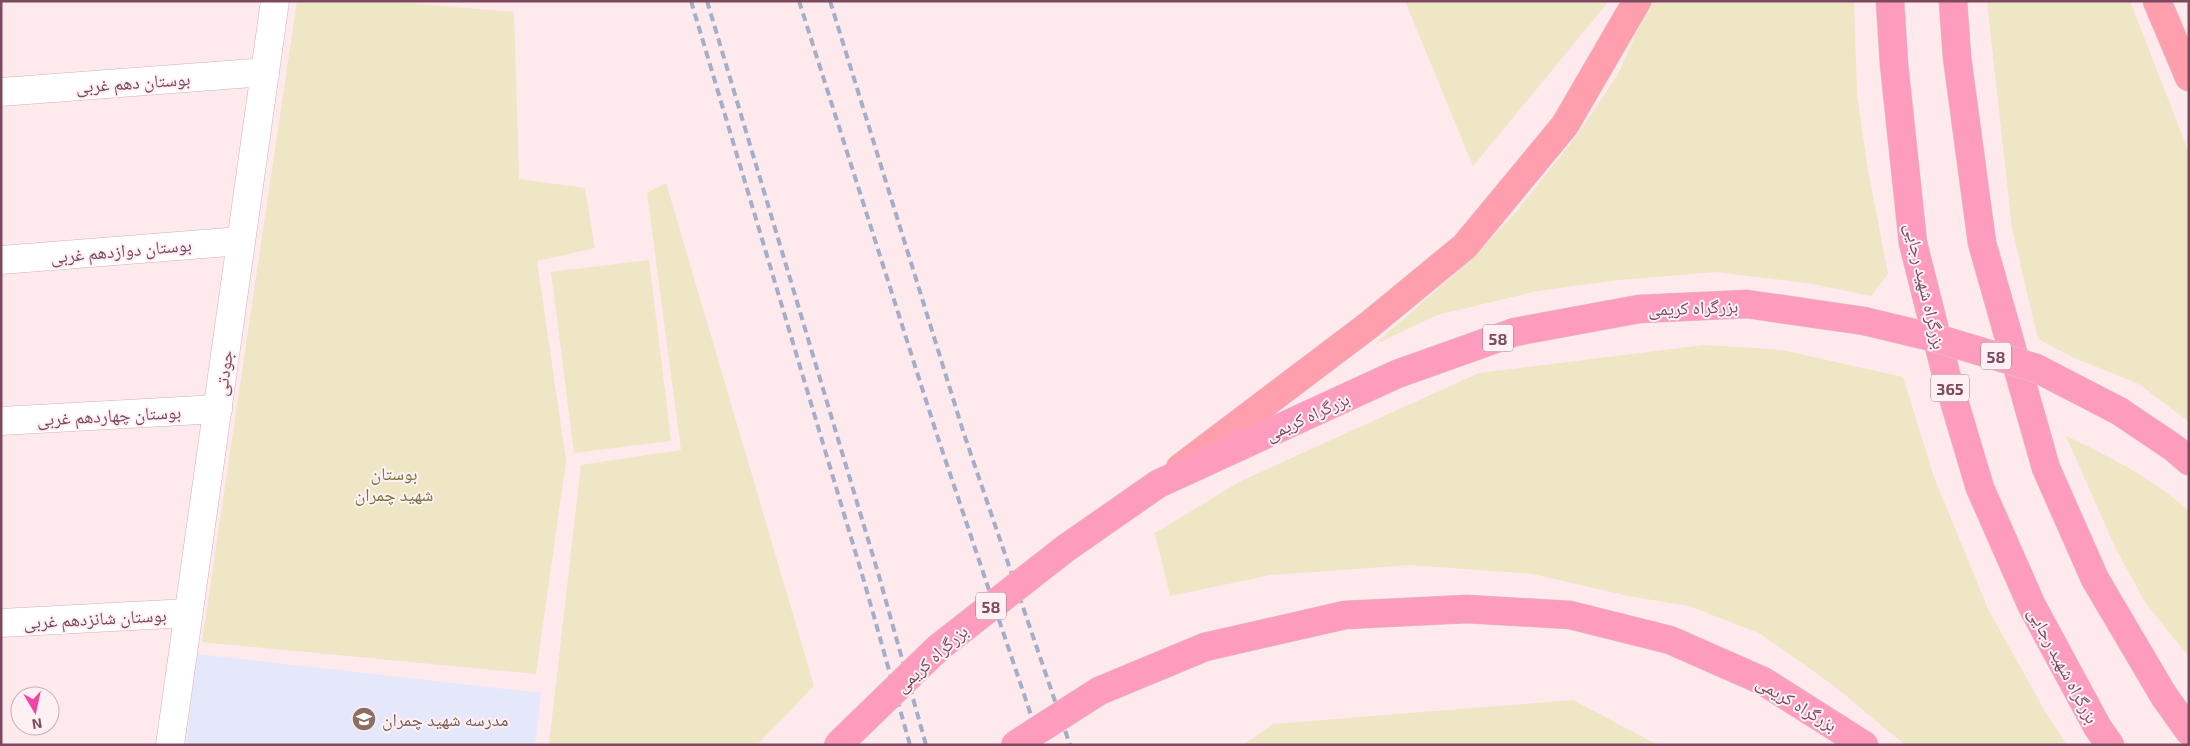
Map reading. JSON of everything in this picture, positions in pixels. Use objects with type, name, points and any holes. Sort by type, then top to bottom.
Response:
[{"type":"highway","name":"بزرگراه شهید رجایی","points":[[1890,1],[1894,64],[1913,243],[1946,374],[1980,488],[2032,606],[2098,728],[2110,745]]},
{"type":"highway","points":[[1953,1],[1957,57],[1982,243],[2046,468],[2095,580],[2164,696],[2189,731]]},
{"type":"highway","name":"بزرگراه کریمی","points":[[838,745],[938,648],[1066,548],[1158,484],[1397,374],[1515,332],[1639,309],[1747,304],[1864,321],[1939,339],[2036,368],[2119,411],[2174,448],[2189,461]]},
{"type":"highway","name":"بزرگراه کریمی","points":[[1015,745],[1099,691],[1205,647],[1345,615],[1467,609],[1570,614],[1670,640],[1763,681],[1864,745]]},
{"type":"main road","points":[[1158,484],[1369,326],[1465,246],[1565,125],[1637,1]]},
{"type":"main road","points":[[2158,1],[2189,78]]},
{"type":"street","name":"جودتی","points":[[170,745],[275,1]]},
{"type":"street","name":"بوستان دهم غربی","points":[[1,92],[265,72]]},
{"type":"street","name":"بوستان دوازدهم غربی","points":[[1,260],[242,241]]},
{"type":"street","name":"بوستان چهاردهم غربی","points":[[1,421],[218,409]]},
{"type":"street","name":"بوستان شانزدهم غربی","points":[[1,623],[188,613]]},
{"type":"shaded area","name":"مدرسه شهید چمران","points":[[197,654],[541,693],[535,745],[186,745]]},
{"type":"green space","name":"بوستان شهید چمران","points":[[297,1],[386,1],[514,12],[519,179],[585,188],[595,248],[537,261],[566,461],[536,674],[202,642]]},
{"type":"green space","points":[[1405,1],[1609,1],[1473,166]]},
{"type":"green space","points":[[1651,1],[1854,1],[1857,94],[1867,165],[1888,274],[1871,296],[1808,283],[1716,272],[1619,280],[1537,291],[1437,315],[1374,345],[1473,258],[1517,211],[1578,134],[1618,74]]},
{"type":"green space","points":[[1987,1],[2130,1],[2189,153],[2189,422],[2139,384],[2072,357],[2038,339],[2012,228]]},
{"type":"green space","points":[[666,183],[814,686],[757,745],[549,745],[581,465],[681,450],[647,193]]},
{"type":"green space","points":[[649,260],[671,441],[574,453],[551,272]]},
{"type":"green space","points":[[1704,345],[1782,350],[1903,377],[1934,477],[1988,609],[2046,713],[2067,745],[1905,745],[1833,685],[1759,633],[1689,606],[1628,596],[1533,574],[1410,565],[1271,575],[1170,596],[1155,533],[1241,481],[1479,373]]},
{"type":"green space","points":[[2066,436],[2146,478],[2189,511],[2189,657],[2145,602],[2115,547]]},
{"type":"green space","points":[[1573,700],[1658,745],[1243,745],[1273,724]]},
{"type":"railway","points":[[691,1],[864,581],[910,745]]},
{"type":"railway","points":[[707,1],[879,576],[926,745]]},
{"type":"railway","points":[[799,1],[937,435],[1041,745]]},
{"type":"railway","points":[[830,1],[964,434],[1070,745]]},
{"type":"place","name":"مدرسه شهید چمران","points":[[364,719]]}]
